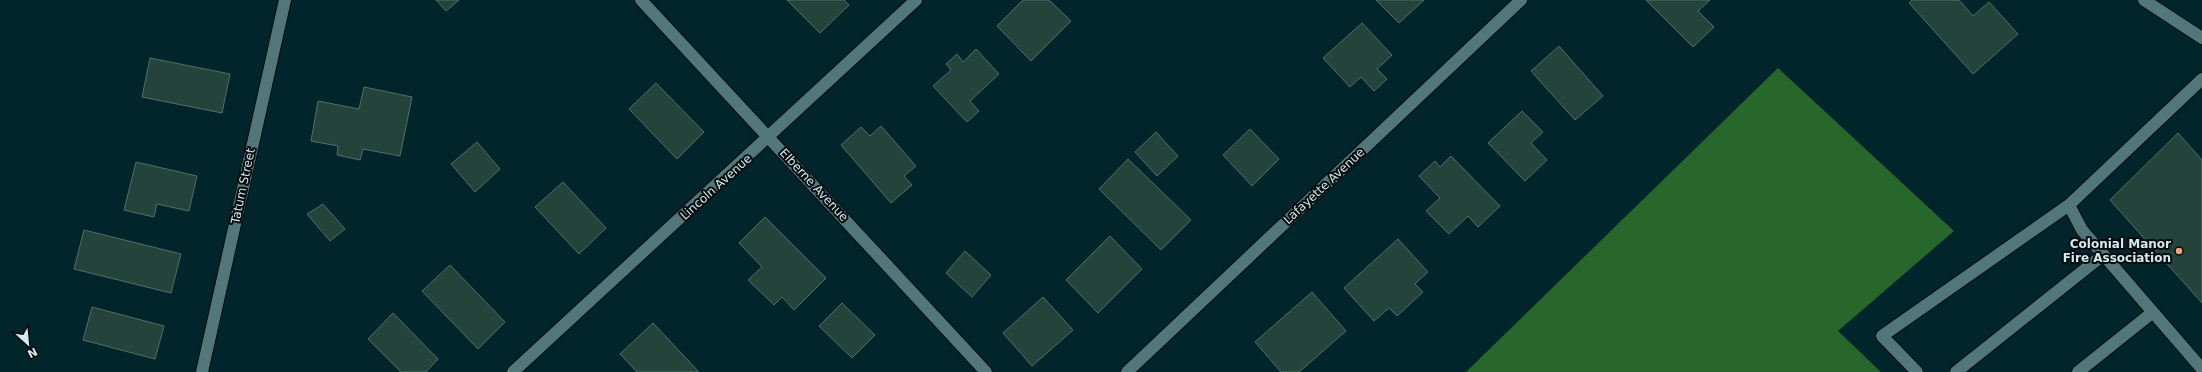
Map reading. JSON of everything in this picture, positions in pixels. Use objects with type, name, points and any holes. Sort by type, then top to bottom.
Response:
[{"type":"street","name":"Tatum Street","points":[[202,372],[285,0]]},
{"type":"street","name":"Elberne Avenue","points":[[641,0],[770,137],[986,372]]},
{"type":"street","name":"Lincoln Avenue","points":[[513,372],[770,137],[916,0]]},
{"type":"street","name":"Lafayette Avenue","points":[[1127,372],[1521,0]]},
{"type":"street","points":[[2144,0],[2202,38]]},
{"type":"street","points":[[1917,372],[1882,336],[2069,205],[2202,79]]},
{"type":"street","points":[[2069,205],[2082,230],[2202,369],[2198,372]]},
{"type":"street","points":[[1956,372],[2103,255]]},
{"type":"street","points":[[2078,372],[2153,312]]},
{"type":"green space","points":[[1778,68],[1954,231],[1838,331],[1881,372],[1466,372]]},
{"type":"building","points":[[436,0],[459,0],[446,11]]},
{"type":"building","points":[[787,0],[844,0],[849,5],[820,33]]},
{"type":"building","points":[[1023,0],[1049,0],[1071,21],[1031,61],[997,26]]},
{"type":"building","points":[[1376,0],[1424,0],[1399,23]]},
{"type":"building","points":[[1646,0],[1710,0],[1698,11],[1714,27],[1693,47]]},
{"type":"building","points":[[1912,0],[1959,0],[1973,16],[1989,2],[2018,34],[1973,74],[1909,3]]},
{"type":"building","points":[[1362,23],[1392,55],[1377,69],[1387,79],[1374,91],[1361,77],[1350,87],[1323,58]]},
{"type":"building","points":[[1559,46],[1603,96],[1575,120],[1531,71]]},
{"type":"building","points":[[976,49],[999,74],[970,101],[979,111],[967,122],[933,86],[951,70],[946,64],[957,54],[963,62]]},
{"type":"building","points":[[150,58],[230,74],[222,113],[142,97]]},
{"type":"building","points":[[656,83],[704,132],[677,159],[629,109]]},
{"type":"building","points":[[364,87],[412,97],[400,156],[363,149],[360,160],[337,155],[338,146],[311,141],[318,101],[359,109]]},
{"type":"building","points":[[1522,111],[1543,132],[1531,143],[1547,160],[1525,181],[1488,143]]},
{"type":"building","points":[[881,126],[916,166],[904,176],[912,185],[891,203],[841,145],[861,127],[870,136]]},
{"type":"building","points":[[1250,129],[1279,159],[1252,186],[1223,155]]},
{"type":"building","points":[[1156,132],[1178,156],[1157,176],[1135,152]]},
{"type":"building","name":"Colonial Manor Fire Association","points":[[2178,133],[2202,160],[2202,303],[2110,200]]},
{"type":"building","points":[[477,142],[500,169],[475,192],[451,164]]},
{"type":"building","points":[[1451,156],[1500,206],[1478,227],[1468,216],[1449,234],[1426,211],[1440,198],[1419,176],[1435,161],[1440,167]]},
{"type":"building","points":[[1128,159],[1191,220],[1161,250],[1099,189]]},
{"type":"building","points":[[136,162],[197,176],[189,211],[157,204],[154,217],[124,210]]},
{"type":"building","points":[[563,182],[606,228],[579,254],[535,207]]},
{"type":"building","points":[[323,204],[345,229],[330,241],[307,214]]},
{"type":"building","points":[[765,217],[826,278],[794,310],[782,297],[774,305],[748,280],[762,267],[739,243]]},
{"type":"building","points":[[84,230],[181,254],[171,293],[74,269]]},
{"type":"building","points":[[1110,236],[1142,269],[1098,313],[1066,280]]},
{"type":"building","points":[[1398,239],[1428,272],[1415,284],[1423,292],[1397,316],[1389,308],[1374,321],[1344,288]]},
{"type":"building","points":[[965,251],[991,275],[972,297],[946,273]]},
{"type":"building","points":[[450,265],[505,322],[478,349],[422,291]]},
{"type":"building","points":[[1312,292],[1346,331],[1299,372],[1281,372],[1255,342]]},
{"type":"building","points":[[1043,297],[1073,330],[1032,366],[1003,333]]},
{"type":"building","points":[[842,303],[875,335],[852,358],[819,326]]},
{"type":"building","points":[[92,307],[164,326],[155,359],[83,340]]},
{"type":"building","points":[[393,313],[438,359],[426,372],[401,372],[368,339]]},
{"type":"building","points":[[653,323],[699,372],[637,372],[620,354]]},
{"type":"place","name":"Colonial Manor Fire Association","points":[[2179,251]]}]
